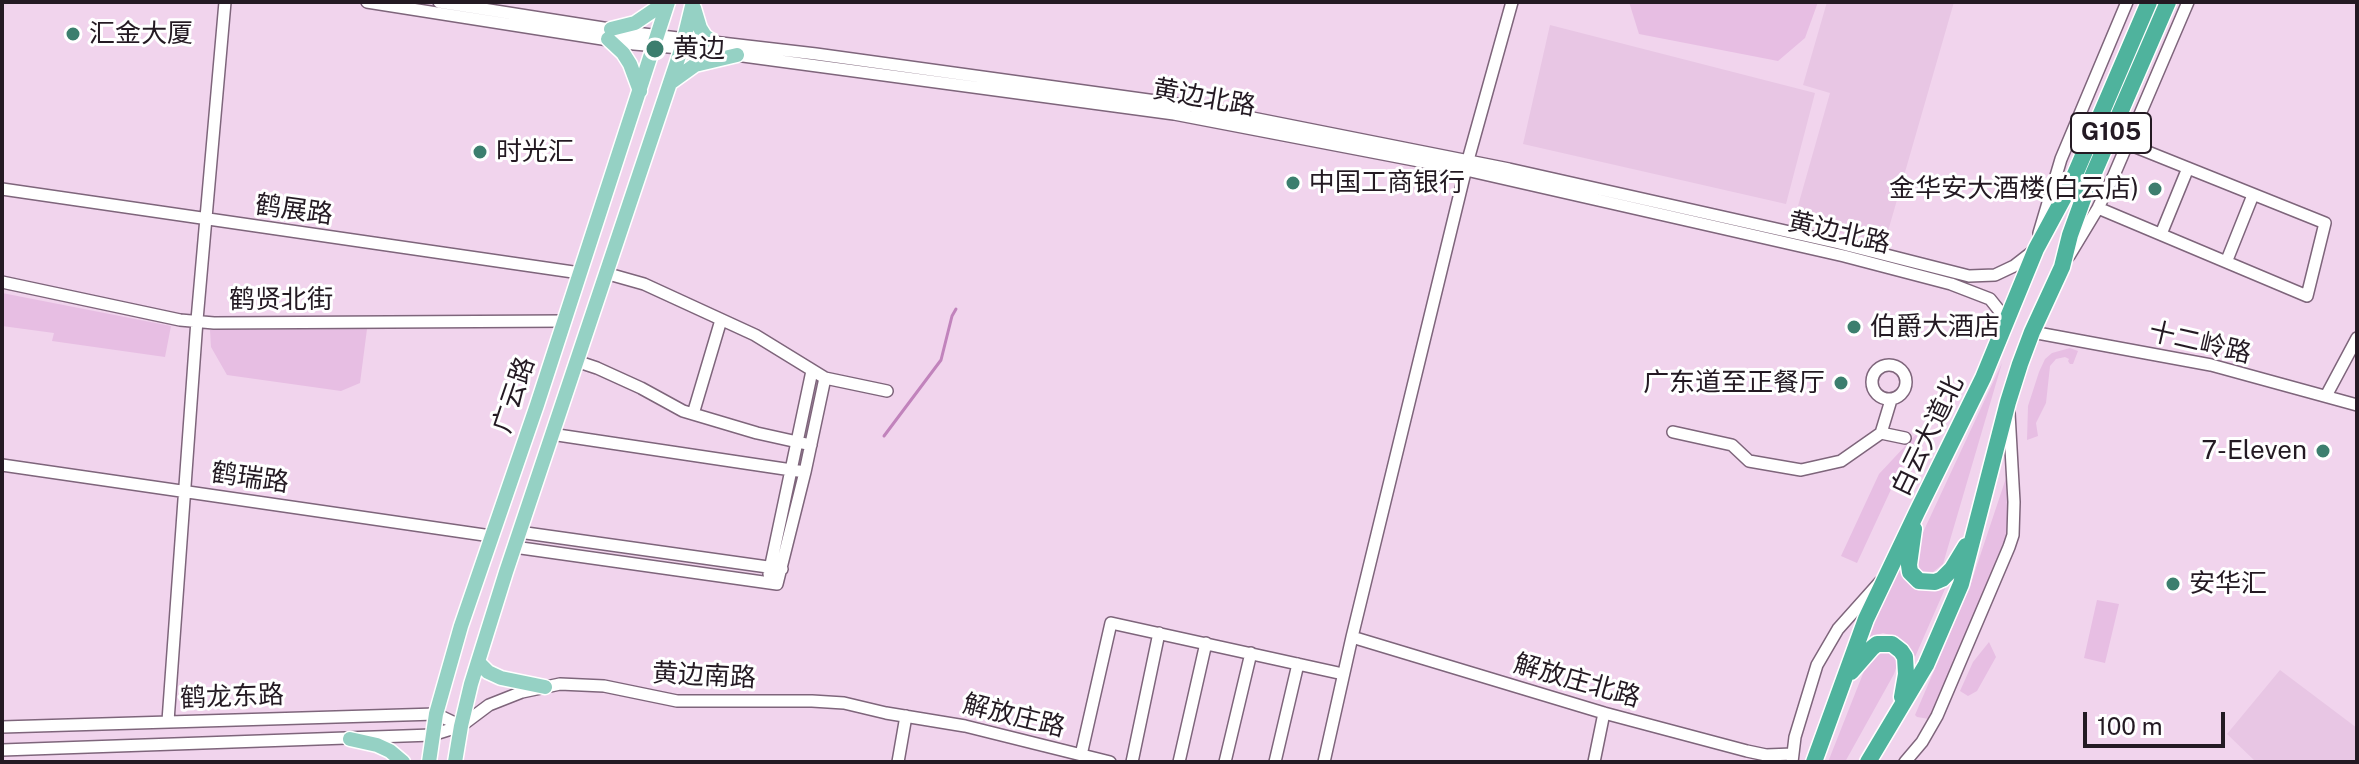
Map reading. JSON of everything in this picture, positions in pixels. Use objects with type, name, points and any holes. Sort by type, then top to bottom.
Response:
[{"type":"highway","name":"白云大道北","points":[[1814,762],[1866,619],[1967,412],[2036,249],[2070,186],[2149,2]]},
{"type":"highway","name":"G105","points":[[1868,762],[1926,665],[1957,593],[1967,566],[2008,402],[2032,332],[2062,267],[2086,191],[2168,2]]},
{"type":"highway","points":[[1917,512],[1909,565],[1910,572],[1925,583],[1942,579],[1952,569],[1979,519]]},
{"type":"highway","points":[[1840,687],[1872,648],[1877,644],[1892,644],[1901,651],[1906,666],[1899,710]]},
{"type":"main road","points":[[640,91],[630,64],[610,34],[642,19],[667,2]]},
{"type":"main road","name":"广云路","points":[[429,762],[436,714],[453,652],[565,321],[667,2]]},
{"type":"main road","points":[[693,2],[700,28],[712,41]]},
{"type":"main road","name":"广云路","points":[[455,762],[478,662],[506,572],[684,42],[693,2]]},
{"type":"main road","points":[[670,83],[695,65],[737,55]]},
{"type":"main road","points":[[629,124],[653,133]]},
{"type":"main road","points":[[480,570],[491,577],[499,577],[506,572]]},
{"type":"main road","points":[[478,662],[488,672],[501,678],[545,687]]},
{"type":"main road","points":[[350,739],[377,745],[403,762]]},
{"type":"street","points":[[168,721],[197,320],[225,2]]},
{"type":"street","name":"黄边北路","points":[[367,2],[657,40],[712,41],[1192,106],[1839,243],[1969,276],[1995,275],[2014,266],[2036,249]]},
{"type":"street","name":"黄边北路","points":[[439,2],[610,34]]},
{"type":"street","points":[[1324,762],[1467,165],[1512,2]]},
{"type":"street","points":[[2036,249],[2055,173],[2127,2]]},
{"type":"street","points":[[2062,267],[2098,208],[2188,2]]},
{"type":"street","name":"黄边北路","points":[[684,42],[737,55],[1174,114],[1467,165],[1951,284],[1990,299],[1998,307],[2006,325]]},
{"type":"street","points":[[2098,208],[2307,296],[2325,223],[2128,144]]},
{"type":"street","points":[[2161,234],[2188,168]]},
{"type":"street","name":"鹤展路","points":[[2,189],[580,273]]},
{"type":"street","points":[[2227,260],[2253,195]]},
{"type":"street","points":[[605,273],[644,284],[755,335],[825,378],[887,391]]},
{"type":"street","name":"鹤贤北街","points":[[2,282],[180,320],[214,323],[565,321]]},
{"type":"street","points":[[693,414],[721,320]]},
{"type":"street","name":"十二岭路","points":[[2032,332],[2211,365],[2357,405]]},
{"type":"street","points":[[2326,396],[2357,338]]},
{"type":"street","points":[[576,361],[693,414],[811,445]]},
{"type":"street","points":[[514,547],[777,584],[776,568],[791,470],[812,371]]},
{"type":"street","points":[[776,568],[805,472],[825,378]]},
{"type":"street","points":[[1673,432],[1732,445],[1749,461],[1801,470],[1841,461],[1881,433],[1891,400]]},
{"type":"street","points":[[1905,762],[1922,742],[1937,716],[1990,596],[2013,535],[2014,481],[2008,402]]},
{"type":"street","points":[[1881,433],[1905,438]]},
{"type":"street","points":[[551,434],[805,472]]},
{"type":"street","name":"鹤瑞路","points":[[2,465],[491,536]]},
{"type":"street","points":[[519,532],[776,568]]},
{"type":"street","points":[[1792,758],[1805,701],[1824,652],[1844,620],[1886,575]]},
{"type":"street","points":[[1081,755],[1111,623],[1343,674]]},
{"type":"street","points":[[1132,762],[1159,633]]},
{"type":"street","name":"解放庄北路","points":[[1352,637],[1604,713],[1757,753],[1792,758]]},
{"type":"street","points":[[1179,762],[1206,643]]},
{"type":"street","points":[[1225,762],[1251,653]]},
{"type":"street","points":[[1275,762],[1298,664]]},
{"type":"street","name":"黄边南路","points":[[432,735],[461,726],[489,705],[522,692],[560,684],[604,686],[677,701],[832,702],[906,716]]},
{"type":"street","points":[[1594,762],[1604,713]]},
{"type":"street","name":"鹤龙东路","points":[[2,727],[436,714],[461,726]]},
{"type":"street","points":[[350,739],[351,716]]},
{"type":"street","points":[[898,762],[906,716]]},
{"type":"street","name":"解放庄路","points":[[906,716],[977,729],[1110,762]]},
{"type":"street","name":"鹤龙东路","points":[[2,750],[432,735]]},
{"type":"shaded area","points":[[1629,2],[1818,2],[1805,38],[1778,61],[1639,34]]},
{"type":"shaded area","points":[[1827,2],[1954,2],[1884,245],[1794,220],[1830,93],[1803,85]]},
{"type":"shaded area","points":[[1550,25],[1815,93],[1786,204],[1523,144]]},
{"type":"shaded area","points":[[2,293],[171,326],[165,357],[52,341],[54,333],[2,326]]},
{"type":"shaded area","points":[[367,329],[360,383],[341,391],[227,375],[211,347],[210,330]]},
{"type":"shaded area","points":[[2070,348],[2078,351],[2073,364],[2065,357],[2056,359],[2050,366],[2046,403],[2036,423],[2038,436],[2027,440],[2028,406],[2045,359],[2052,353]]},
{"type":"shaded area","points":[[2002,363],[1943,564],[1933,572],[1921,571],[1914,555],[1918,543]]},
{"type":"shaded area","points":[[1951,397],[1900,470],[1857,563],[1841,556],[1879,474]]},
{"type":"shaded area","points":[[2006,478],[2008,532],[1932,714],[1929,719],[1917,717],[1915,715],[1969,589]]},
{"type":"shaded area","points":[[1901,560],[1903,569],[1948,582],[1915,657],[1897,637],[1883,633],[1867,636]]},
{"type":"shaded area","points":[[2097,600],[2119,604],[2105,663],[2084,658]]},
{"type":"shaded area","points":[[1989,642],[1996,657],[1977,691],[1968,696],[1960,691],[1973,662]]},
{"type":"shaded area","points":[[1880,651],[1895,656],[1897,665],[1894,674],[1845,762],[1828,762],[1866,666]]},
{"type":"shaded area","points":[[2280,670],[2357,728],[2357,762],[2256,762],[2227,734]]},
{"type":"waterway","points":[[884,436],[941,360],[956,309]]},
{"type":"place","name":"汇金大厦","points":[[73,34]]},
{"type":"place","name":"黄边","points":[[655,49]]},
{"type":"place","name":"时光汇","points":[[480,152]]},
{"type":"place","name":"中国工商银行","points":[[1293,183]]},
{"type":"place","name":"金华安大酒楼(白云店)","points":[[2155,189]]},
{"type":"place","name":"伯爵大酒店","points":[[1854,327]]},
{"type":"place","name":"广东道至正餐厅","points":[[1841,383]]},
{"type":"place","name":"7-Eleven","points":[[2323,451]]},
{"type":"place","name":"安华汇","points":[[2173,584]]}]
